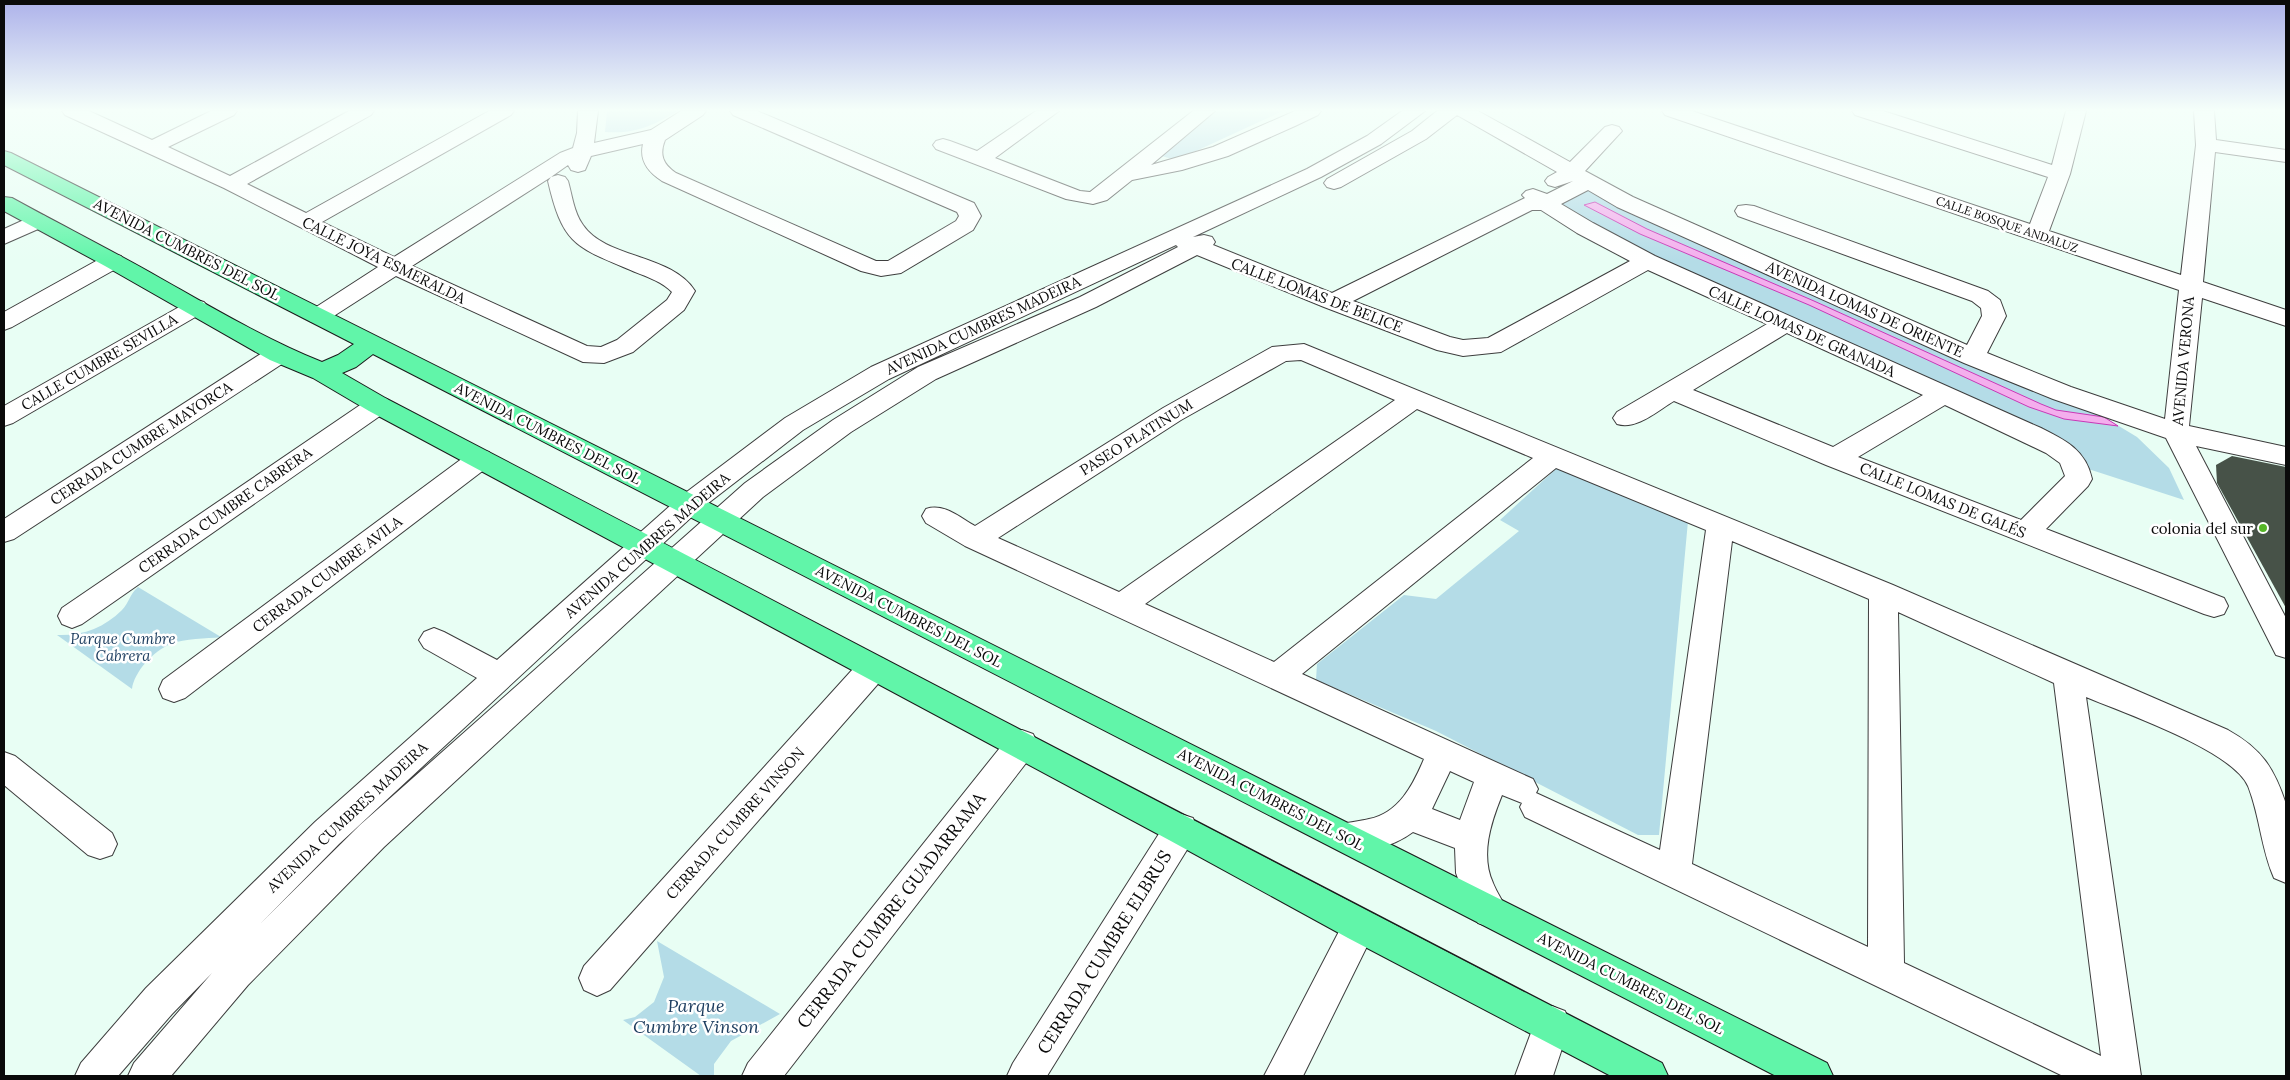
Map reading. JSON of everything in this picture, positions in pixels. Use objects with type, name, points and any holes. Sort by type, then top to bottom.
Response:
[{"type":"main road","name":"AVENIDA CUMBRES DEL SOL","points":[[13,161],[1347,837],[1814,1076]]},
{"type":"main road","points":[[4,203],[113,261],[279,354],[322,372],[378,405],[873,668],[1022,744],[1360,926],[1649,1076]]},
{"type":"main road","points":[[322,372],[347,361],[370,343]]},
{"type":"street","name":"CALLE JOYA ESMERALDA","points":[[183,161],[403,271],[574,350],[604,355],[624,346],[676,305],[684,291],[676,280],[605,250],[583,237],[570,222],[558,181]]},
{"type":"street","points":[[231,184],[272,161]]},
{"type":"street","points":[[306,222],[414,161]]},
{"type":"street","points":[[326,320],[403,271],[561,161]]},
{"type":"street","points":[[403,271],[516,210],[558,181],[578,161]]},
{"type":"street","points":[[653,161],[669,176],[881,270],[894,268],[965,225],[970,216],[966,208],[857,161]]},
{"type":"street","points":[[982,161],[1084,199],[1094,199],[1141,161]]},
{"type":"street","points":[[1124,175],[1158,171],[1189,161]]},
{"type":"street","name":"AVENIDA CUMBRES MADEIRA","points":[[94,1076],[160,1001],[327,833],[689,504],[794,424],[880,372],[1314,173],[1335,161]]},
{"type":"street","name":"AVENIDA CUMBRES MADEIRA","points":[[148,1076],[235,973],[352,855],[676,563],[754,490],[802,453],[927,373],[1088,302],[1194,246],[1332,184],[1372,161]]},
{"type":"street","name":"AVENIDA LOMAS DE ORIENTE","points":[[1551,161],[1580,178],[1660,217],[1973,357],[2062,392],[2176,432],[2286,456]]},
{"type":"street","points":[[1332,302],[1580,178],[1591,161]]},
{"type":"street","name":"CALLE BOSQUE ANDALUZ","points":[[1820,161],[2286,318]]},
{"type":"street","points":[[2020,161],[2060,174]]},
{"type":"street","points":[[2037,234],[2063,161]]},
{"type":"street","name":"AVENIDA VERONA","points":[[2204,161],[2176,432],[2286,646]]},
{"type":"street","name":"CALLE LOMAS DE GRANADA","points":[[1535,200],[1647,261],[2032,434],[2060,449],[2074,461],[2078,469],[2079,480],[2025,533]]},
{"type":"street","points":[[1746,211],[1980,296],[1992,305],[1994,316],[1973,357]]},
{"type":"street","points":[[4,237],[38,221]]},
{"type":"street","name":"CALLE LOMAS DE BELICE","points":[[1174,236],[1194,246],[1332,302],[1445,344],[1463,348],[1494,346],[1647,261]]},
{"type":"street","points":[[4,322],[113,261]]},
{"type":"street","name":"CALLE CUMBRE SEVILLA","points":[[4,417],[196,307]]},
{"type":"street","points":[[1626,418],[1786,323]]},
{"type":"street","name":"PASEO PLATINUM","points":[[975,539],[1172,414],[1281,353],[1304,352],[1415,398]]},
{"type":"street","name":"CERRADA CUMBRE MAYORCA","points":[[4,532],[279,354]]},
{"type":"street","name":"CALLE LOMAS DE GALÉS","points":[[1674,391],[1835,458],[2214,606]]},
{"type":"street","points":[[1835,458],[1944,394]]},
{"type":"street","points":[[1121,606],[1415,398],[1552,457],[1883,593],[2068,676],[2212,737],[2230,747],[2250,763],[2263,782],[2286,868]]},
{"type":"street","name":"CERRADA CUMBRE CABRERA","points":[[72,616],[378,405]]},
{"type":"street","points":[[1277,677],[1552,457]]},
{"type":"street","name":"CERRADA CUMBRE AVILA","points":[[174,690],[480,459]]},
{"type":"street","points":[[936,516],[975,539],[1442,752],[1674,873],[2104,1076]]},
{"type":"street","points":[[1674,873],[1720,525]]},
{"type":"street","points":[[1883,593],[1886,973]]},
{"type":"street","points":[[434,640],[499,676]]},
{"type":"street","name":"CERRADA CUMBRE VINSON","points":[[597,978],[873,668]]},
{"type":"street","points":[[2068,676],[2122,1076]]},
{"type":"street","name":"CERRADA CUMBRE GUADARRAMA","points":[[761,1076],[1022,744]]},
{"type":"street","points":[[1347,837],[1370,836],[1392,828],[1409,815],[1424,796],[1442,752]]},
{"type":"street","points":[[4,766],[100,844]]},
{"type":"street","points":[[1490,911],[1477,887],[1470,863],[1471,839],[1476,818],[1517,791]]},
{"type":"street","points":[[1409,815],[1471,839]]},
{"type":"street","name":"CERRADA CUMBRE ELBRUS","points":[[1026,1076],[1181,828]]},
{"type":"street","points":[[327,833],[352,855]]},
{"type":"street","points":[[1283,1076],[1360,926]]},
{"type":"street","points":[[1534,1076],[1552,1024]]},
{"type":"green space","points":[[1588,182],[2094,411],[2137,437],[2169,468],[2184,500],[2076,465],[1546,203]]},
{"type":"green space","points":[[1557,468],[1688,521],[1659,835],[1638,835],[1436,731],[1316,680],[1317,664],[1404,595],[1436,599],[1519,531],[1500,520]]},
{"type":"green space","name":"Parque Cumbre Cabrera","points":[[138,587],[221,637],[177,642],[158,651],[141,669],[132,689],[57,635],[75,634],[92,630],[108,622],[122,610]]},
{"type":"green space","name":"Parque Cumbre Vinson","points":[[657,941],[780,1014],[731,1041],[714,1064],[714,1076],[701,1076],[623,1020],[635,1017],[654,1002],[664,977]]},
{"type":"shaded area","points":[[1595,202],[1647,229],[1814,301],[2041,404],[2056,410],[2104,417],[2118,426],[2064,419],[2029,407],[1809,305],[1640,234],[1584,205]]},
{"type":"building","name":"colonia del sur","points":[[2232,456],[2286,467],[2286,608],[2217,483],[2216,465]]},
{"type":"place","name":"colonia del sur","points":[[2263,528]]}]
